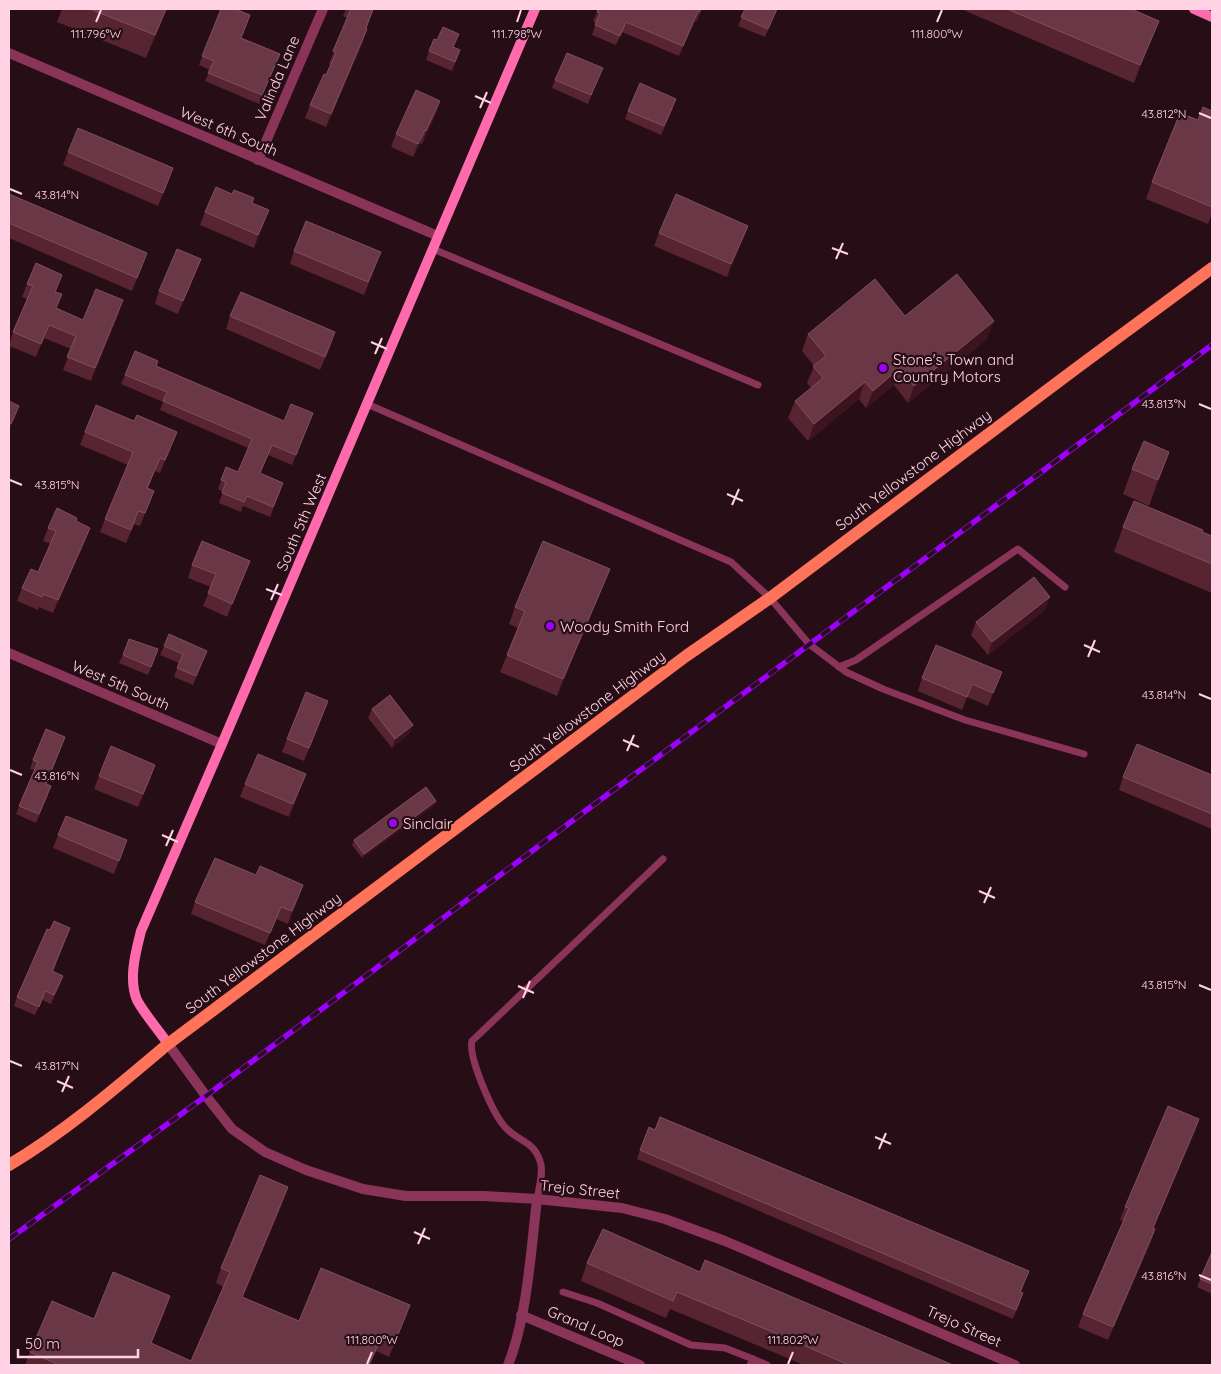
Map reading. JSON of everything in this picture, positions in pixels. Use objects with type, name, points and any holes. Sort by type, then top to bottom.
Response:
[{"type":"main road","name":"South Yellowstone Highway","points":[[9,1165],[34,1150],[90,1109],[168,1044],[686,656],[770,598],[1212,268]]},
{"type":"street","name":"Valinda Lane","points":[[258,160],[322,9]]},
{"type":"street","name":"South 5th West","points":[[168,1044],[137,999],[133,981],[135,955],[141,931],[535,9]]},
{"type":"street","points":[[1194,9],[1212,16]]},
{"type":"street","name":"West 6th South","points":[[9,53],[438,236]]},
{"type":"street","name":"West 5th South","points":[[9,653],[222,744]]},
{"type":"street","name":"Trejo Street","points":[[168,1044],[232,1129],[265,1152],[306,1170],[363,1189],[406,1196],[484,1196],[538,1199],[622,1208],[665,1219],[725,1240],[1001,1362],[1015,1365]]},
{"type":"street","points":[[508,1365],[521,1315],[538,1199]]},
{"type":"street","name":"Grand Loop","points":[[521,1315],[640,1365]]},
{"type":"lane","points":[[433,249],[758,386]]},
{"type":"lane","points":[[367,404],[731,562],[770,598],[810,644],[846,672],[883,689],[965,720],[1084,754]]},
{"type":"lane","points":[[839,667],[856,660],[1018,549],[1065,587]]},
{"type":"lane","points":[[538,1199],[542,1164],[538,1154],[531,1145],[505,1127],[493,1108],[474,1063],[471,1052],[472,1041],[663,859]]},
{"type":"lane","points":[[563,1292],[597,1303],[692,1346],[725,1348],[751,1362],[767,1365]]},
{"type":"building","points":[[90,9],[166,9],[155,35]]},
{"type":"building","points":[[221,9],[235,9],[250,15],[241,38],[280,54],[262,95],[208,73],[214,61],[202,56]]},
{"type":"building","points":[[351,9],[373,9],[367,29],[331,114],[310,105],[336,53],[333,51]]},
{"type":"building","points":[[598,9],[701,9],[698,11],[683,46],[626,22],[620,36],[595,25],[600,13],[597,12]]},
{"type":"building","points":[[745,9],[777,9],[768,29],[741,17]]},
{"type":"building","points":[[1007,9],[1131,9],[1159,21],[1140,65]]},
{"type":"building","points":[[443,27],[459,34],[453,47],[460,50],[455,62],[429,51],[434,39],[437,40]]},
{"type":"building","points":[[567,53],[603,68],[591,95],[555,80]]},
{"type":"building","points":[[640,83],[676,99],[664,126],[628,111]]},
{"type":"building","points":[[416,90],[440,101],[418,144],[396,134]]},
{"type":"building","points":[[1203,107],[1212,111],[1212,207],[1152,182],[1180,113],[1198,120]]},
{"type":"building","points":[[78,128],[173,168],[163,193],[68,152]]},
{"type":"building","points":[[216,187],[232,194],[234,190],[254,198],[252,203],[269,210],[258,235],[205,212]]},
{"type":"building","points":[[9,194],[147,253],[137,278],[9,223]]},
{"type":"building","points":[[676,194],[748,226],[731,264],[659,233]]},
{"type":"building","points":[[306,221],[381,252],[368,282],[294,251]]},
{"type":"building","points":[[177,249],[201,259],[183,301],[159,291]]},
{"type":"building","points":[[36,263],[62,275],[55,292],[62,294],[56,308],[83,320],[96,289],[123,300],[95,368],[67,357],[76,336],[49,325],[41,344],[13,332],[33,286],[27,284]]},
{"type":"building","name":"Stone's Town and Country Motors","points":[[957,274],[994,321],[914,386],[900,368],[873,391],[865,382],[814,424],[795,401],[823,378],[813,366],[826,356],[808,334],[875,279],[905,316]]},
{"type":"building","points":[[241,292],[335,332],[325,357],[230,316]]},
{"type":"building","points":[[135,351],[158,361],[156,366],[284,421],[291,404],[313,413],[296,455],[272,445],[260,473],[283,483],[273,507],[247,496],[244,502],[222,493],[226,482],[221,480],[226,467],[238,472],[252,439],[163,401],[167,392],[125,375]]},
{"type":"building","points":[[9,401],[19,406],[11,424],[9,424]]},
{"type":"building","points":[[96,405],[134,421],[137,415],[177,432],[165,460],[160,458],[147,488],[154,491],[145,513],[138,511],[131,530],[105,519],[133,452],[85,432]]},
{"type":"building","points":[[1144,441],[1169,452],[1158,480],[1132,469]]},
{"type":"building","points":[[1134,501],[1203,530],[1202,532],[1212,536],[1212,564],[1123,527]]},
{"type":"building","points":[[57,508],[77,518],[76,521],[90,528],[58,600],[43,594],[42,597],[22,588],[31,569],[38,572],[56,531],[48,528]]},
{"type":"building","points":[[202,541],[250,561],[232,604],[208,593],[216,574],[192,565]]},
{"type":"building","name":"Woody Smith Ford","points":[[543,541],[610,569],[563,679],[507,655],[525,611],[515,607]]},
{"type":"building","points":[[1034,577],[1050,597],[992,642],[976,622]]},
{"type":"building","points":[[169,634],[207,651],[196,676],[177,668],[183,654],[164,646]]},
{"type":"building","points":[[129,639],[158,649],[151,667],[123,655]]},
{"type":"building","points":[[936,645],[1002,672],[993,693],[972,684],[967,697],[922,678]]},
{"type":"building","points":[[306,692],[328,701],[309,748],[287,739]]},
{"type":"building","points":[[390,695],[413,725],[395,739],[372,709]]},
{"type":"building","points":[[46,729],[65,737],[46,784],[51,786],[39,814],[19,806],[38,762],[33,760]]},
{"type":"building","points":[[1137,744],[1212,775],[1212,814],[1123,777]]},
{"type":"building","points":[[111,746],[155,765],[143,794],[99,776]]},
{"type":"building","points":[[258,754],[306,774],[293,804],[245,784]]},
{"type":"building","points":[[426,787],[436,801],[364,854],[354,840]]},
{"type":"building","points":[[66,816],[127,840],[119,861],[58,835]]},
{"type":"building","points":[[215,858],[256,875],[260,866],[303,885],[292,911],[281,907],[270,933],[195,902]]},
{"type":"building","points":[[54,921],[70,928],[52,971],[63,976],[54,995],[45,991],[39,1007],[17,997],[47,929],[50,930]]},
{"type":"building","points":[[1168,1106],[1199,1119],[1113,1327],[1083,1314],[1129,1208],[1125,1207]]},
{"type":"building","points":[[660,1117],[1029,1271],[1020,1292],[1023,1293],[1016,1310],[640,1150],[649,1127],[655,1130]]},
{"type":"building","points":[[260,1175],[288,1187],[242,1297],[299,1321],[321,1268],[410,1305],[395,1342],[382,1336],[369,1365],[59,1365],[30,1352],[52,1301],[94,1319],[113,1272],[170,1296],[151,1343],[191,1361],[230,1272],[221,1268]]},
{"type":"building","points":[[603,1229],[700,1272],[705,1260],[953,1365],[849,1365],[677,1292],[673,1301],[587,1263]]},
{"type":"building","points":[[1212,1252],[1212,1284],[1200,1279]]},
{"type":"railway","points":[[9,1239],[206,1096],[1212,345]]},
{"type":"place","name":"Stone's Town and Country Motors","points":[[883,368]]},
{"type":"place","name":"Woody Smith Ford","points":[[550,626]]},
{"type":"place","name":"Sinclair","points":[[393,823]]}]
